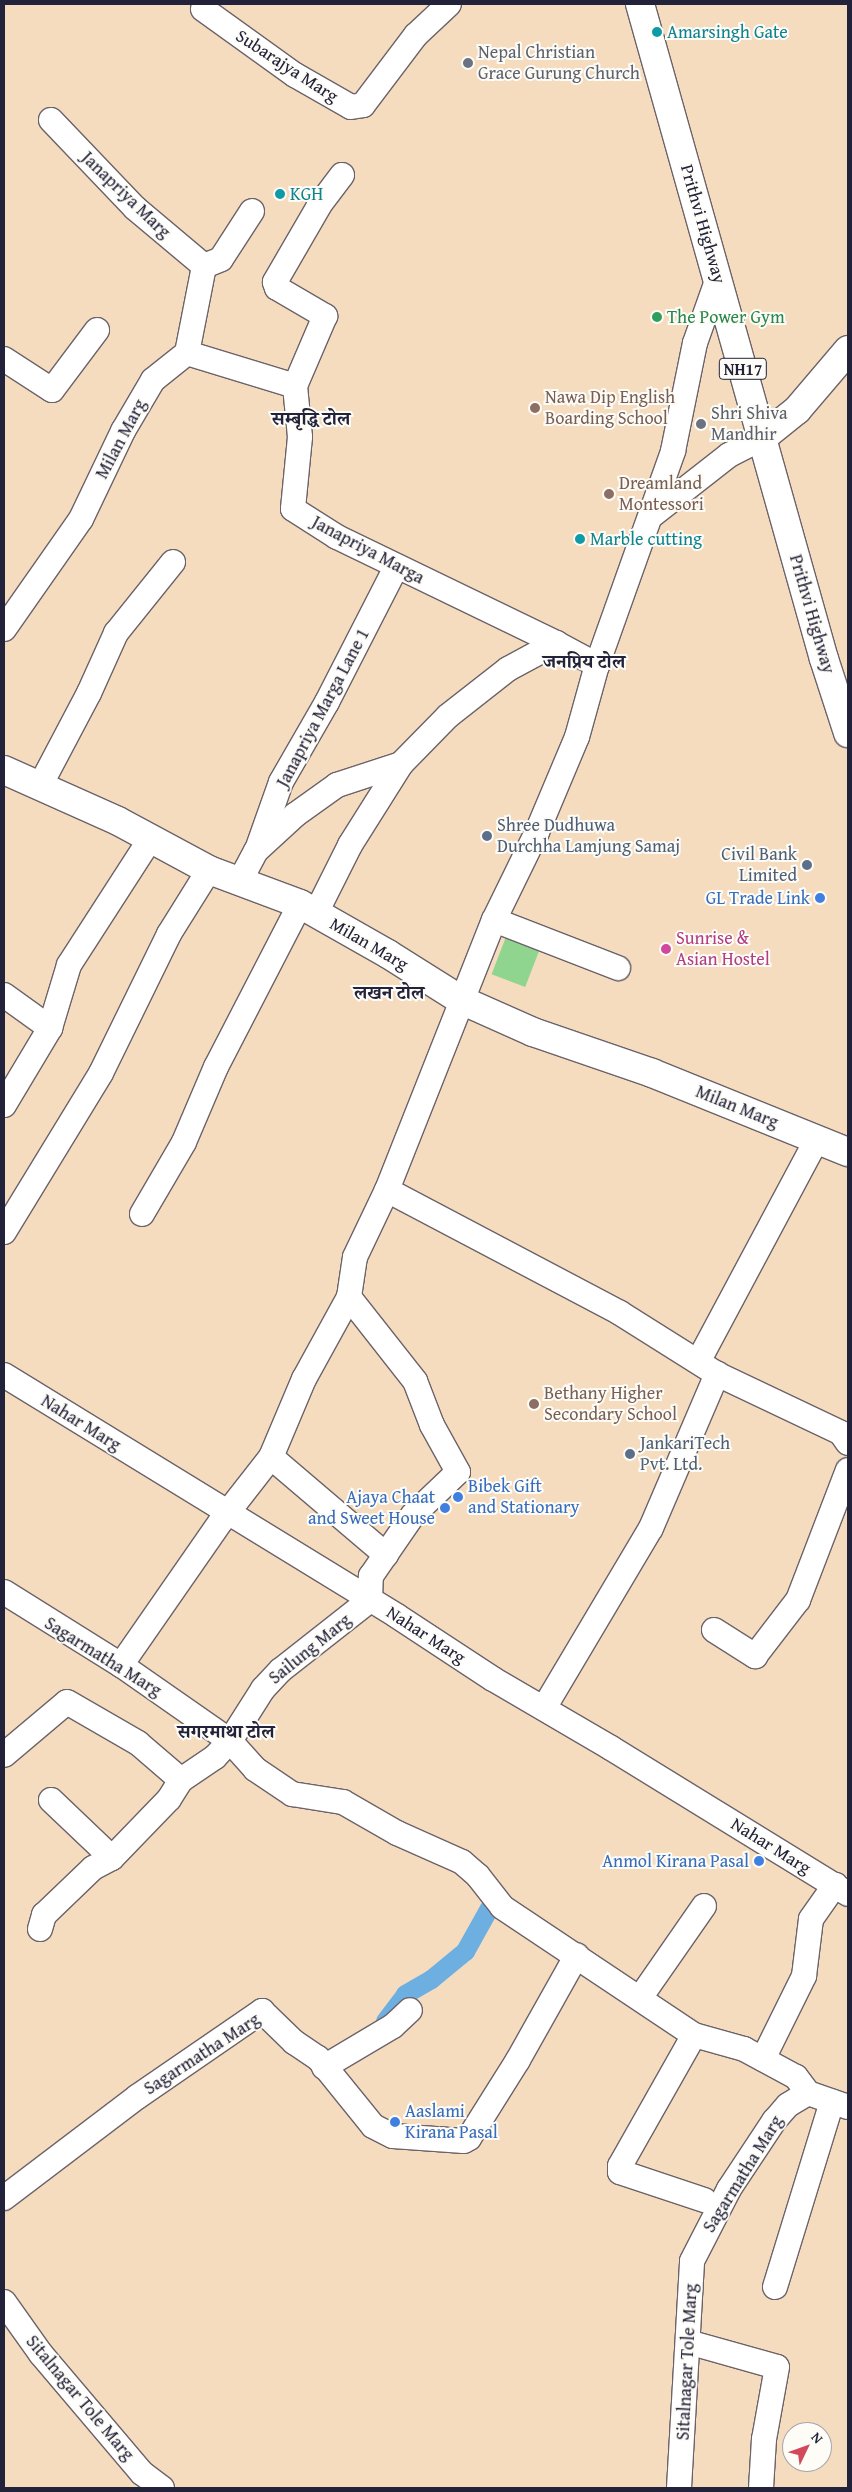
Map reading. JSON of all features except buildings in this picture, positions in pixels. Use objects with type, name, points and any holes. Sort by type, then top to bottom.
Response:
[{"type":"main road","name":"Prithvi Highway","points":[[640,4],[821,650],[848,733]]},
{"type":"main road","points":[[762,438],[798,410],[848,350]]},
{"type":"main road","name":"Milan Marg","points":[[4,770],[40,784],[151,838],[209,870],[308,909],[461,1000],[533,1032],[652,1073],[848,1152]]},
{"type":"street","name":"Subarajya Marg","points":[[202,9],[295,75],[351,107],[363,105],[416,35],[449,4]]},
{"type":"street","name":"Janapriya Marg","points":[[51,120],[136,208],[204,266]]},
{"type":"street","points":[[252,211],[221,259],[204,266],[187,353],[294,386],[325,316],[277,288],[275,282],[292,250],[342,175]]},
{"type":"street","points":[[121,1665],[225,1517],[271,1457],[304,1379],[349,1297],[356,1257],[387,1190],[494,920],[537,832],[577,737],[597,665],[673,451],[695,343],[718,278]]},
{"type":"street","points":[[4,359],[52,390],[97,330]]},
{"type":"street","name":"Milan Marg","points":[[4,629],[81,519],[123,431],[153,380],[187,353]]},
{"type":"street","name":"Janapriya Marga","points":[[294,386],[300,437],[293,509],[337,538],[556,643]]},
{"type":"street","points":[[651,516],[729,454],[762,438]]},
{"type":"street","points":[[40,784],[89,693],[116,633],[173,562]]},
{"type":"street","name":"Janapriya Marga Lane 1","points":[[256,851],[281,782],[327,702],[396,567]]},
{"type":"street","points":[[142,1214],[184,1142],[216,1067],[308,909],[401,764],[448,716],[508,669],[556,643],[597,665]]},
{"type":"street","points":[[240,881],[256,851],[295,815],[337,785],[401,764]]},
{"type":"street","points":[[4,1105],[50,1028],[69,965],[151,838]]},
{"type":"street","points":[[4,1232],[101,1073],[169,934],[209,870]]},
{"type":"street","points":[[494,920],[618,968]]},
{"type":"street","points":[[4,995],[50,1028]]},
{"type":"street","points":[[544,1708],[651,1528],[708,1367],[818,1139]]},
{"type":"street","points":[[387,1190],[586,1295],[708,1367],[841,1433],[848,1443]]},
{"type":"street","points":[[349,1297],[415,1381],[432,1425],[458,1472],[413,1514],[371,1576],[366,1603]]},
{"type":"street","name":"Nahar Marg","points":[[4,1375],[225,1517],[544,1708],[842,1890]]},
{"type":"street","points":[[271,1457],[386,1555]]},
{"type":"street","points":[[714,1630],[755,1656],[798,1600],[848,1470]]},
{"type":"street","name":"Sagarmatha Marg","points":[[4,1592],[121,1665],[230,1741],[255,1769],[292,1794],[343,1802],[397,1832],[462,1862],[478,1876],[502,1907],[577,1955],[694,2035],[723,2041],[763,2059],[796,2077],[808,2093],[840,2105]]},
{"type":"street","name":"Sailung Marg","points":[[40,1929],[44,1915],[88,1872],[112,1858],[169,1799],[182,1780],[215,1757],[230,1741],[272,1678],[366,1603]]},
{"type":"street","points":[[4,1755],[67,1702],[138,1743],[182,1780]]},
{"type":"street","points":[[51,1800],[112,1858]]},
{"type":"street","points":[[763,2059],[804,1976],[811,1919],[842,1890]]},
{"type":"street","points":[[640,1998],[704,1906]]},
{"type":"street","name":"Sagarmatha Marg","points":[[4,2198],[137,2097],[262,2011],[294,2042],[312,2052],[373,2126],[384,2133],[422,2141],[464,2141],[469,2138],[518,2060],[577,1955]]},
{"type":"street","points":[[324,2068],[393,2026],[410,2010]]},
{"type":"street","points":[[694,2035],[620,2166],[620,2172],[704,2200]]},
{"type":"street","name":"Sagarmatha Marg","points":[[703,2238],[730,2189],[774,2120],[788,2105],[808,2093]]},
{"type":"street","points":[[775,2287],[840,2105]]},
{"type":"street","name":"Sitalnagar Tole Marg","points":[[679,2488],[692,2261],[703,2238]]},
{"type":"street","name":"Sitalnagar Tole Marg","points":[[4,2302],[41,2354],[142,2473],[162,2488]]},
{"type":"street","points":[[688,2342],[777,2367],[764,2439],[761,2488]]},
{"type":"green space","points":[[507,934],[541,947],[525,987],[492,974]]},
{"type":"waterway","points":[[385,2021],[405,1994],[431,1979],[465,1951],[489,1908]]},
{"type":"place","name":"Amarsingh Gate","points":[[657,32]]},
{"type":"place","name":"Nepal Christian Grace Gurung Church","points":[[468,63]]},
{"type":"place","name":"KGH","points":[[280,194]]},
{"type":"place","name":"The Power Gym","points":[[657,317]]},
{"type":"place","name":"Nawa Dip English Boarding School","points":[[535,408]]},
{"type":"place","name":"Shri Shiva Mandhir","points":[[701,424]]},
{"type":"place","name":"Dreamland Montessori","points":[[609,494]]},
{"type":"place","name":"Marble cutting","points":[[580,539]]},
{"type":"place","name":"Shree Dudhuwa Durchha Lamjung Samaj","points":[[487,836]]},
{"type":"place","name":"Civil Bank Limited","points":[[807,865]]},
{"type":"place","name":"GL Trade Link","points":[[820,898]]},
{"type":"place","name":"Sunrise & Asian Hostel","points":[[666,949]]},
{"type":"place","name":"Bethany Higher Secondary School","points":[[534,1404]]},
{"type":"place","name":"JankariTech Pvt. Ltd.","points":[[630,1454]]},
{"type":"place","name":"Bibek Gift and Stationary","points":[[458,1497]]},
{"type":"place","name":"Ajaya Chaat and Sweet House","points":[[445,1508]]},
{"type":"place","name":"Anmol Kirana Pasal","points":[[759,1861]]},
{"type":"place","name":"Aaslami Kirana Pasal","points":[[395,2122]]},
{"type":"district","name":"सम्बृद्धि टोल","points":[[311,419]]},
{"type":"district","name":"जनप्रिय टोल","points":[[584,662]]},
{"type":"district","name":"लखन टोल","points":[[389,993]]},
{"type":"district","name":"सगरमाथा टोल","points":[[226,1732]]}]
